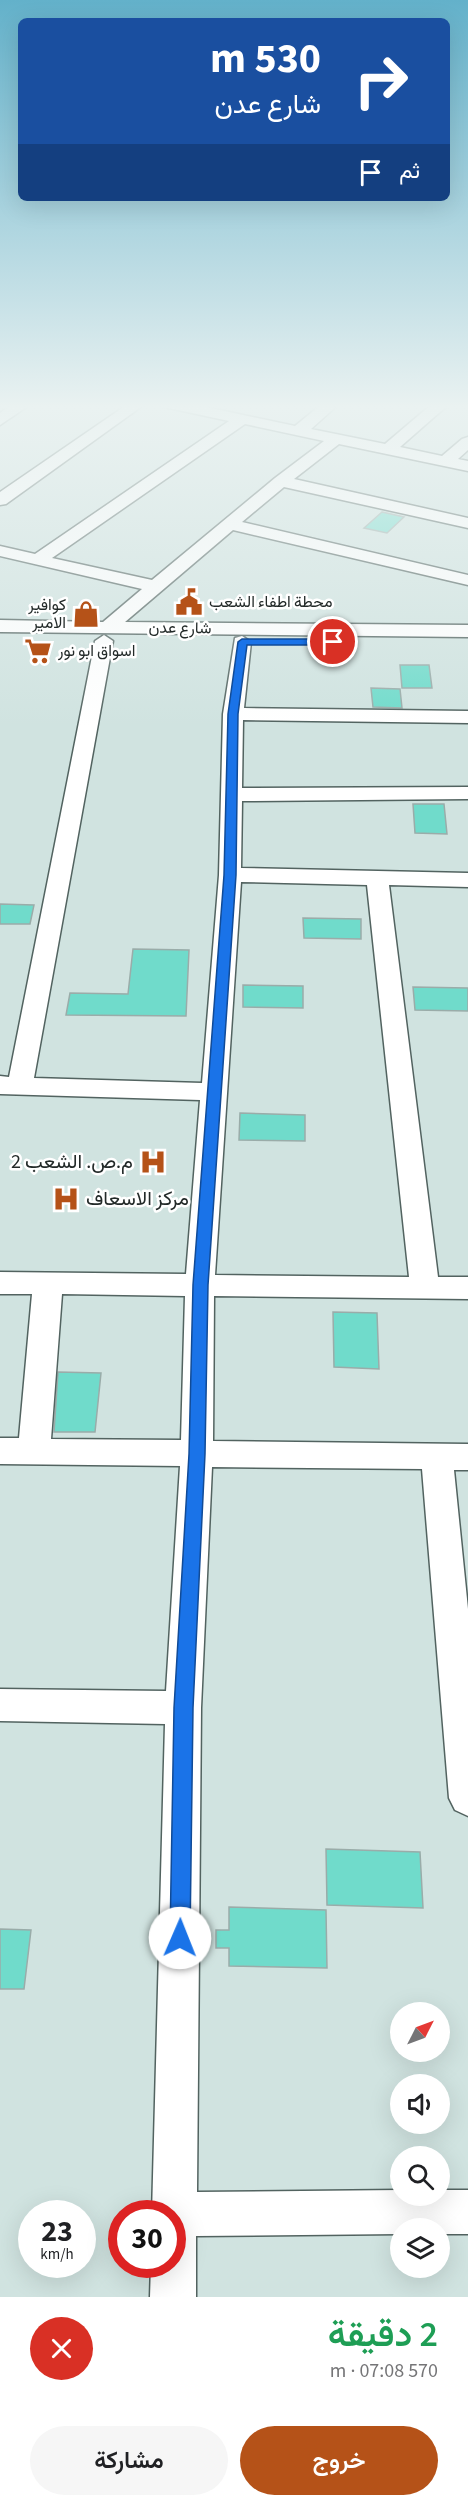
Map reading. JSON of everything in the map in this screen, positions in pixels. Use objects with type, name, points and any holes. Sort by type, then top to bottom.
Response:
[{"type":"street","points":[[37,561],[109,511]]},
{"type":"street","points":[[212,1092],[10,1085],[106,634],[157,587],[247,511]]},
{"type":"street","points":[[415,511],[468,523]]},
{"type":"street","points":[[232,525],[468,580]]},
{"type":"street","points":[[0,552],[157,587]]},
{"type":"street","name":"شارع عدن","points":[[0,626],[106,634],[468,631]]},
{"type":"street","name":"شارع عدن","points":[[0,640],[106,634]]},
{"type":"street","name":"شارع عدن","points":[[202,635],[242,642],[468,642]]},
{"type":"street","points":[[176,2200],[183,1708],[197,1454],[200,1285],[212,1092],[230,875],[233,714],[242,642]]},
{"type":"street","points":[[233,714],[468,717]]},
{"type":"street","points":[[231,795],[468,793]]},
{"type":"street","points":[[230,875],[468,880]]},
{"type":"street","points":[[377,877],[425,1288]]},
{"type":"street","points":[[0,1282],[468,1288]]},
{"type":"street","points":[[34,1452],[48,1283]]},
{"type":"street","points":[[0,1451],[452,1456],[468,1798]]},
{"type":"street","points":[[0,1705],[183,1708]]},
{"type":"street","points":[[186,2214],[468,2212]]},
{"type":"street","points":[[173,2297],[174,2278]]},
{"type":"building","points":[[382,512],[404,517],[387,533],[364,528]]},
{"type":"building","points":[[400,665],[429,665],[432,688],[402,688]]},
{"type":"building","points":[[371,688],[400,689],[402,708],[373,707]]},
{"type":"building","points":[[413,804],[444,804],[447,834],[415,833]]},
{"type":"building","points":[[0,904],[34,905],[30,924],[0,924]]},
{"type":"building","points":[[303,918],[361,919],[361,939],[304,938]]},
{"type":"building","points":[[133,949],[189,950],[186,1016],[66,1015],[70,993],[128,994]]},
{"type":"building","points":[[243,985],[303,986],[303,1008],[243,1007]]},
{"type":"building","points":[[413,987],[468,988],[468,1011],[415,1010]]},
{"type":"building","points":[[240,1113],[305,1115],[305,1141],[239,1140]]},
{"type":"building","points":[[333,1312],[377,1313],[379,1369],[334,1367]]},
{"type":"building","points":[[58,1372],[101,1373],[95,1432],[54,1432]]},
{"type":"building","points":[[326,1849],[420,1852],[423,1908],[327,1905]]},
{"type":"building","points":[[229,1907],[326,1910],[327,1968],[229,1966],[229,1948],[216,1948],[216,1930],[229,1930]]},
{"type":"building","points":[[0,1929],[31,1930],[24,1989],[0,1989]]},
{"type":"place","name":"محطة اطفاء الشعب","points":[[189,602]]},
{"type":"place","name":"كوافير الامير","points":[[86,614]]},
{"type":"place","name":"اسواق ابو نور","points":[[38,651]]},
{"type":"place","name":"م.ص. الشعب 2","points":[[153,1162]]},
{"type":"place","name":"مركز الاسعاف","points":[[66,1199]]},
{"type":"route","points":[[180,1938],[183,1708],[197,1454],[200,1285],[212,1092],[230,875],[233,714],[242,642],[333,642]]}]
